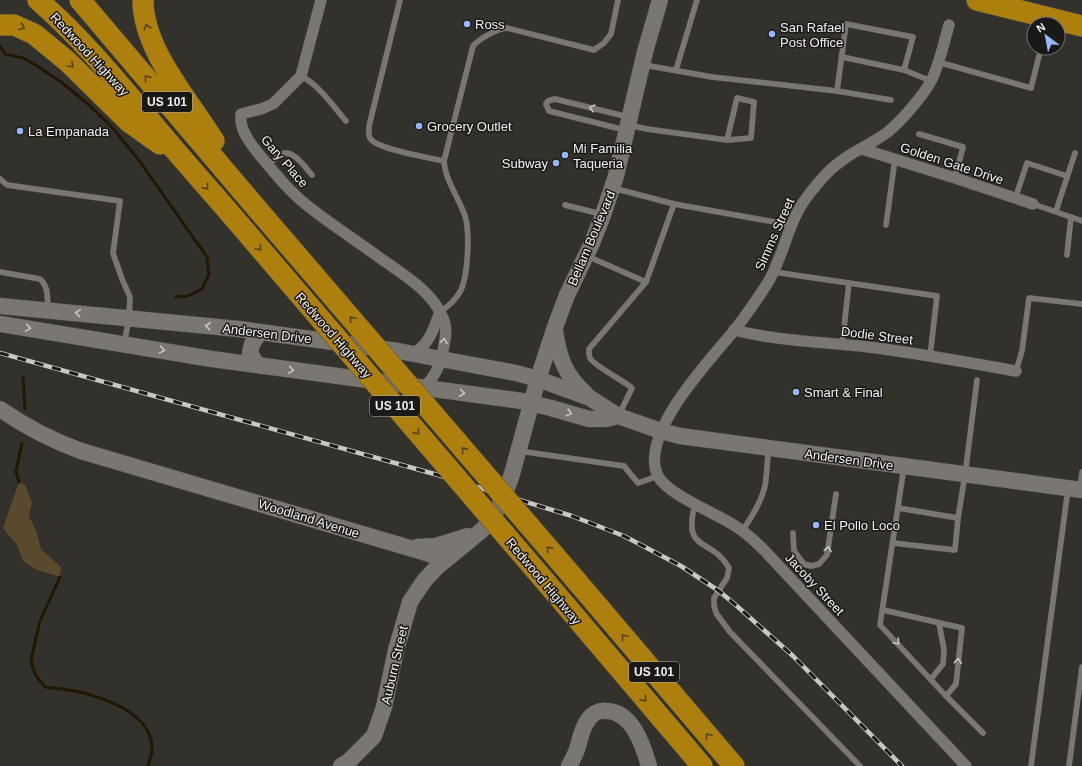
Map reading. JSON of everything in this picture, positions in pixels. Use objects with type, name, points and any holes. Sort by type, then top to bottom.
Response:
[{"type":"highway","name":"Redwood Highway","points":[[38,0],[67,26],[99,59],[181,157],[702,766]]},
{"type":"highway","name":"Redwood Highway","points":[[80,0],[734,766]]},
{"type":"highway","points":[[143,0],[147,26],[158,55],[206,127],[254,204]]},
{"type":"highway","points":[[977,0],[1082,26]]},
{"type":"highway","points":[[1017,0],[1082,21]]},
{"type":"highway","points":[[0,25],[8,24],[21,26],[38,36],[83,76],[129,122],[181,157]]},
{"type":"main road","name":"Bellam Boulevard","points":[[532,403],[538,379],[567,295],[586,256],[613,187],[642,64],[660,0]]},
{"type":"main road","name":"Andersen Drive","points":[[0,306],[260,332],[412,354],[516,373],[538,379],[590,398],[618,416],[680,436],[1077,490]]},
{"type":"main road","name":"Andersen Drive","points":[[0,324],[261,366],[532,403],[589,419],[606,419],[618,416]]},
{"type":"main road","points":[[555,327],[558,350],[564,368],[572,380],[590,398]]},
{"type":"main road","points":[[260,332],[252,344],[250,353],[255,362],[261,366]]},
{"type":"main road","points":[[443,562],[481,531],[488,523],[503,499],[519,451],[532,403]]},
{"type":"main road","name":"Woodland Avenue","points":[[0,409],[42,435],[81,451],[430,554],[443,562]]},
{"type":"main road","points":[[405,547],[426,548],[436,546],[454,542],[481,531]]},
{"type":"main road","name":"Auburn Street","points":[[342,766],[374,736],[384,707],[396,650],[410,602],[424,581],[443,562]]},
{"type":"main road","points":[[569,766],[576,753],[584,726],[588,719],[600,711],[618,713],[626,718],[642,745],[649,766]]},
{"type":"street","points":[[301,76],[321,0]]},
{"type":"street","name":"Simms Street","points":[[661,431],[678,399],[734,330],[774,272],[791,224],[807,197],[829,171],[840,161],[862,149],[889,131],[914,106],[931,81],[949,25]]},
{"type":"street","name":"Gary Place","points":[[301,76],[273,104],[241,114],[240,118],[244,132],[254,148],[287,187],[309,207],[417,284],[426,293],[440,312],[446,332],[441,359],[433,379],[424,388]]},
{"type":"street","name":"Golden Gate Drive","points":[[862,149],[1033,204]]},
{"type":"street","points":[[412,354],[418,351],[426,343],[440,312]]},
{"type":"street","name":"Dodie Street","points":[[734,330],[756,336],[868,347],[1016,371]]},
{"type":"street","points":[[658,476],[655,468],[655,454],[661,431]]},
{"type":"street","name":"Jacoby Street","points":[[658,476],[673,492],[719,516],[750,537],[764,550],[966,766]]},
{"type":"lane","points":[[400,0],[369,126],[370,139],[381,146],[444,161]]},
{"type":"lane","points":[[440,312],[449,306],[461,289],[467,260],[467,222],[447,176],[444,161],[471,51],[476,43],[499,29],[507,28],[594,50],[604,43],[611,34],[618,0]]},
{"type":"lane","points":[[676,70],[696,0]]},
{"type":"lane","points":[[837,91],[846,24],[913,37],[904,70]]},
{"type":"lane","points":[[938,62],[1031,88],[1039,56]]},
{"type":"lane","points":[[842,58],[904,70],[931,81]]},
{"type":"lane","points":[[642,64],[712,77],[837,91],[891,100]]},
{"type":"lane","points":[[301,76],[307,78],[316,87],[346,121]]},
{"type":"lane","points":[[628,124],[605,110],[555,99],[548,101],[546,104],[549,111],[553,112],[628,124],[647,129],[727,140],[751,138],[754,102],[737,98],[727,140]]},
{"type":"lane","points":[[920,134],[964,147],[955,178]]},
{"type":"lane","points":[[268,165],[280,154],[285,152],[295,156],[312,175]]},
{"type":"lane","points":[[1056,212],[1075,153]]},
{"type":"lane","points":[[886,225],[895,159]]},
{"type":"lane","points":[[1015,199],[1027,162],[1068,176]]},
{"type":"lane","points":[[0,179],[7,184],[120,201],[114,253],[122,279],[130,297],[129,318],[124,344]]},
{"type":"lane","points":[[613,187],[674,204],[791,224]]},
{"type":"lane","points":[[618,416],[632,388],[594,363],[589,358],[589,348],[646,282],[674,204]]},
{"type":"lane","points":[[1033,204],[1082,221]]},
{"type":"lane","points":[[565,205],[603,215]]},
{"type":"lane","points":[[1067,255],[1071,217]]},
{"type":"lane","points":[[586,256],[646,282]]},
{"type":"lane","points":[[0,272],[40,279],[44,282],[47,291],[48,310]]},
{"type":"lane","points":[[774,272],[937,296],[930,356]]},
{"type":"lane","points":[[842,345],[849,283]]},
{"type":"lane","points":[[1016,371],[1022,351],[1029,298],[1082,304]]},
{"type":"lane","points":[[893,543],[955,550],[958,518],[966,475],[977,380]]},
{"type":"lane","points":[[742,531],[761,500],[765,486],[769,448]]},
{"type":"lane","points":[[519,451],[624,466],[638,483],[658,476]]},
{"type":"lane","points":[[904,466],[880,625],[946,696],[983,733]]},
{"type":"lane","points":[[1032,766],[1077,490],[1082,472]]},
{"type":"lane","points":[[793,533],[794,551],[804,564],[811,566],[819,564],[827,554],[836,494]]},
{"type":"lane","points":[[695,503],[691,525],[695,538],[725,561],[729,568],[728,578],[714,598],[716,613],[730,632],[860,766]]},
{"type":"lane","points":[[898,508],[958,518]]},
{"type":"lane","points":[[883,610],[939,624],[962,628],[956,684],[946,696]]},
{"type":"lane","points":[[931,679],[943,664],[944,650],[939,624]]},
{"type":"lane","points":[[1069,766],[1082,668]]},
{"type":"shaded area","points":[[19,482],[25,485],[32,503],[29,516],[37,533],[41,549],[61,567],[60,577],[35,569],[23,561],[17,545],[3,528]]},
{"type":"waterway","points":[[0,46],[5,54],[23,58],[61,82],[88,104],[111,126],[138,159],[207,257],[209,274],[202,289],[188,296],[176,297]]},
{"type":"waterway","points":[[23,378],[25,409]]},
{"type":"waterway","points":[[19,482],[16,471],[22,444]]},
{"type":"waterway","points":[[60,577],[40,621],[31,660],[35,674],[45,687],[99,697],[120,707],[139,720],[151,739],[152,751],[148,766]]},
{"type":"railway","points":[[0,353],[438,475],[572,516],[624,536],[681,566],[719,591],[793,656],[902,766]]},
{"type":"place","name":"Ross","points":[[467,24]]},
{"type":"place","name":"San Rafael Post Office","points":[[772,34]]},
{"type":"place","name":"Grocery Outlet","points":[[419,126]]},
{"type":"place","name":"La Empanada","points":[[20,131]]},
{"type":"place","name":"Mi Familia Taqueria","points":[[565,155]]},
{"type":"place","name":"Subway","points":[[556,163]]},
{"type":"place","name":"Smart & Final","points":[[796,392]]},
{"type":"place","name":"El Pollo Loco","points":[[816,525]]}]
